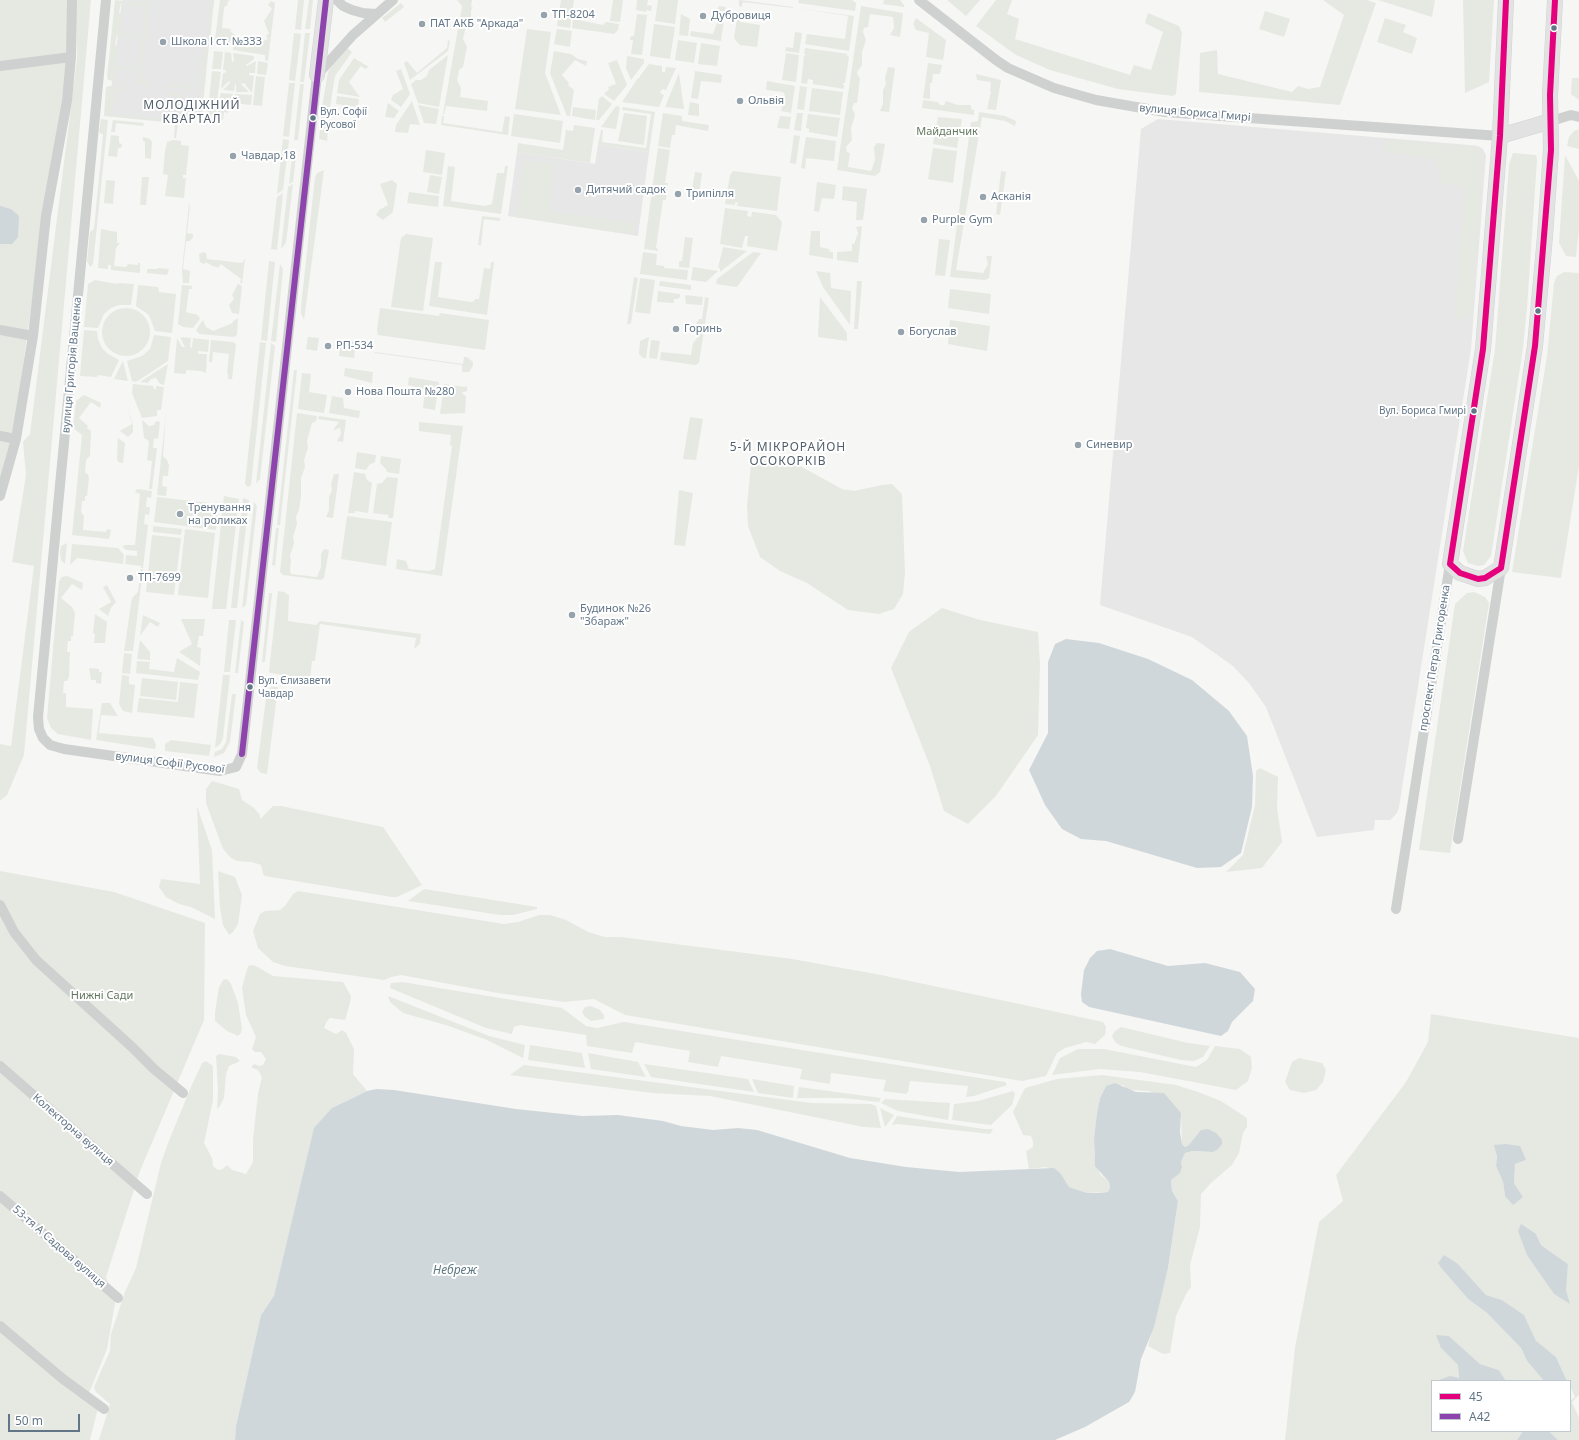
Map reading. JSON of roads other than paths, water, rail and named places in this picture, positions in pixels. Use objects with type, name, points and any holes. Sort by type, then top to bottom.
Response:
[{"type":"street","points":[[0,496],[16,439],[34,336],[46,216],[67,101],[71,57],[72,0]]},
{"type":"street","name":"вулиця Григорія Ващенка","points":[[39,729],[38,717],[106,0]]},
{"type":"street","points":[[318,75],[326,0]]},
{"type":"street","points":[[337,0],[343,6],[352,10],[376,14]]},
{"type":"street","points":[[318,75],[346,41],[393,0]]},
{"type":"street","name":"вулиця Бориса Гмирі","points":[[919,0],[1008,68],[1054,88],[1096,100],[1165,112],[1500,136]]},
{"type":"street","name":"проспект Петра Григоренка","points":[[1396,909],[1483,349],[1500,136],[1506,0]]},
{"type":"street","points":[[1458,840],[1535,346],[1545,236],[1556,0]]},
{"type":"street","points":[[0,66],[71,57]]},
{"type":"street","name":"вулиця Софії Русової","points":[[39,729],[50,745],[64,749],[220,771],[236,767],[240,762],[318,75]]},
{"type":"street","points":[[1500,136],[1571,115],[1579,117]]},
{"type":"street","points":[[0,330],[34,336]]},
{"type":"street","points":[[0,436],[16,439]]},
{"type":"street","points":[[1450,564],[1460,573],[1478,579],[1485,578],[1501,568]]},
{"type":"street","points":[[0,905],[14,932],[36,960],[182,1093]]},
{"type":"street","name":"Колекторна вулиця","points":[[0,1066],[147,1194]]},
{"type":"street","name":"53-тя А Садова вулиця","points":[[0,1196],[118,1298]]},
{"type":"street","points":[[0,1326],[63,1379],[104,1408]]},
{"type":"water","points":[[0,206],[11,209],[19,216],[18,237],[12,244],[0,244]]},
{"type":"water","points":[[1066,639],[1099,643],[1148,659],[1192,680],[1229,711],[1247,736],[1253,776],[1252,807],[1241,853],[1221,867],[1197,868],[1106,841],[1081,839],[1062,829],[1045,805],[1029,770],[1048,733],[1048,662],[1055,644]]},
{"type":"water","points":[[1110,949],[1168,966],[1205,963],[1240,972],[1255,989],[1253,1001],[1232,1022],[1228,1031],[1221,1036],[1089,1007],[1082,1002],[1081,994],[1084,970],[1090,958],[1097,951]]},
{"type":"water","name":"Небреж","points":[[1115,1083],[1136,1092],[1164,1093],[1181,1113],[1180,1132],[1182,1144],[1185,1147],[1189,1145],[1201,1130],[1208,1129],[1216,1133],[1222,1140],[1222,1144],[1213,1152],[1193,1151],[1185,1153],[1181,1162],[1182,1167],[1180,1173],[1171,1180],[1172,1191],[1178,1201],[1168,1268],[1154,1327],[1141,1359],[1135,1392],[1129,1402],[1085,1427],[1055,1440],[235,1440],[236,1426],[261,1315],[274,1296],[314,1128],[332,1108],[367,1091],[377,1089],[394,1090],[516,1109],[582,1116],[618,1115],[713,1130],[738,1128],[757,1130],[850,1158],[906,1167],[959,1172],[1054,1168],[1061,1174],[1069,1187],[1087,1193],[1098,1193],[1108,1192],[1110,1187],[1109,1182],[1095,1166],[1094,1138],[1097,1114],[1100,1098],[1106,1086]]},
{"type":"water","points":[[1506,1144],[1520,1146],[1526,1160],[1515,1164],[1514,1183],[1523,1197],[1513,1205],[1505,1196],[1503,1182],[1496,1166],[1497,1156],[1494,1145]]},
{"type":"water","points":[[1521,1224],[1536,1234],[1541,1245],[1568,1264],[1566,1290],[1570,1304],[1554,1294],[1527,1255],[1518,1231]]},
{"type":"water","points":[[1444,1255],[1458,1264],[1486,1295],[1502,1300],[1524,1315],[1536,1341],[1556,1357],[1567,1380],[1543,1380],[1527,1361],[1521,1348],[1487,1313],[1468,1299],[1438,1263]]},
{"type":"water","points":[[1436,1335],[1449,1336],[1480,1364],[1499,1370],[1505,1380],[1439,1380],[1450,1376],[1459,1378],[1458,1365],[1441,1348]]},
{"type":"water","points":[[1522,1432],[1550,1432],[1558,1440],[1517,1440]]},
{"type":"place","name":"ТП-8204","points":[[544,15]]},
{"type":"place","name":"Дубровиця","points":[[703,16]]},
{"type":"place","name":"ПАТ АКБ \"Аркада\"","points":[[422,24]]},
{"type":"place","name":"Школа І ст. №333","points":[[163,42]]},
{"type":"place","name":"Ольвія","points":[[740,101]]},
{"type":"place","name":"Вул. Софії Русової","points":[[313,118]]},
{"type":"place","name":"Чавдар,18","points":[[233,156]]},
{"type":"place","name":"Дитячий садок","points":[[578,190]]},
{"type":"place","name":"Трипілля","points":[[678,194]]},
{"type":"place","name":"Асканія","points":[[983,197]]},
{"type":"place","name":"Purple Gym","points":[[924,220]]},
{"type":"place","name":"Горинь","points":[[676,329]]},
{"type":"place","name":"Богуслав","points":[[901,332]]},
{"type":"place","name":"РП-534","points":[[328,346]]},
{"type":"place","name":"Нова Пошта №280","points":[[348,392]]},
{"type":"place","name":"Вул. Бориса Гмирі","points":[[1474,411]]},
{"type":"place","name":"Синевир","points":[[1078,445]]},
{"type":"place","name":"Тренування на роликах","points":[[180,514]]},
{"type":"place","name":"ТП-7699","points":[[130,578]]},
{"type":"place","name":"Будинок №26 \"Збараж\"","points":[[572,615]]},
{"type":"place","name":"Вул. Єлизавети Чавдар","points":[[250,687]]},
{"type":"district","name":"МОЛОДІЖНИЙ КВАРТАЛ","points":[[192,113]]},
{"type":"district","name":"5-Й МІКРОРАЙОН ОСОКОРКІВ","points":[[788,455]]},
{"type":"park label","name":"Майданчик","points":[[947,132]]},
{"type":"park label","name":"Нижні Сади","points":[[102,996]]}]
